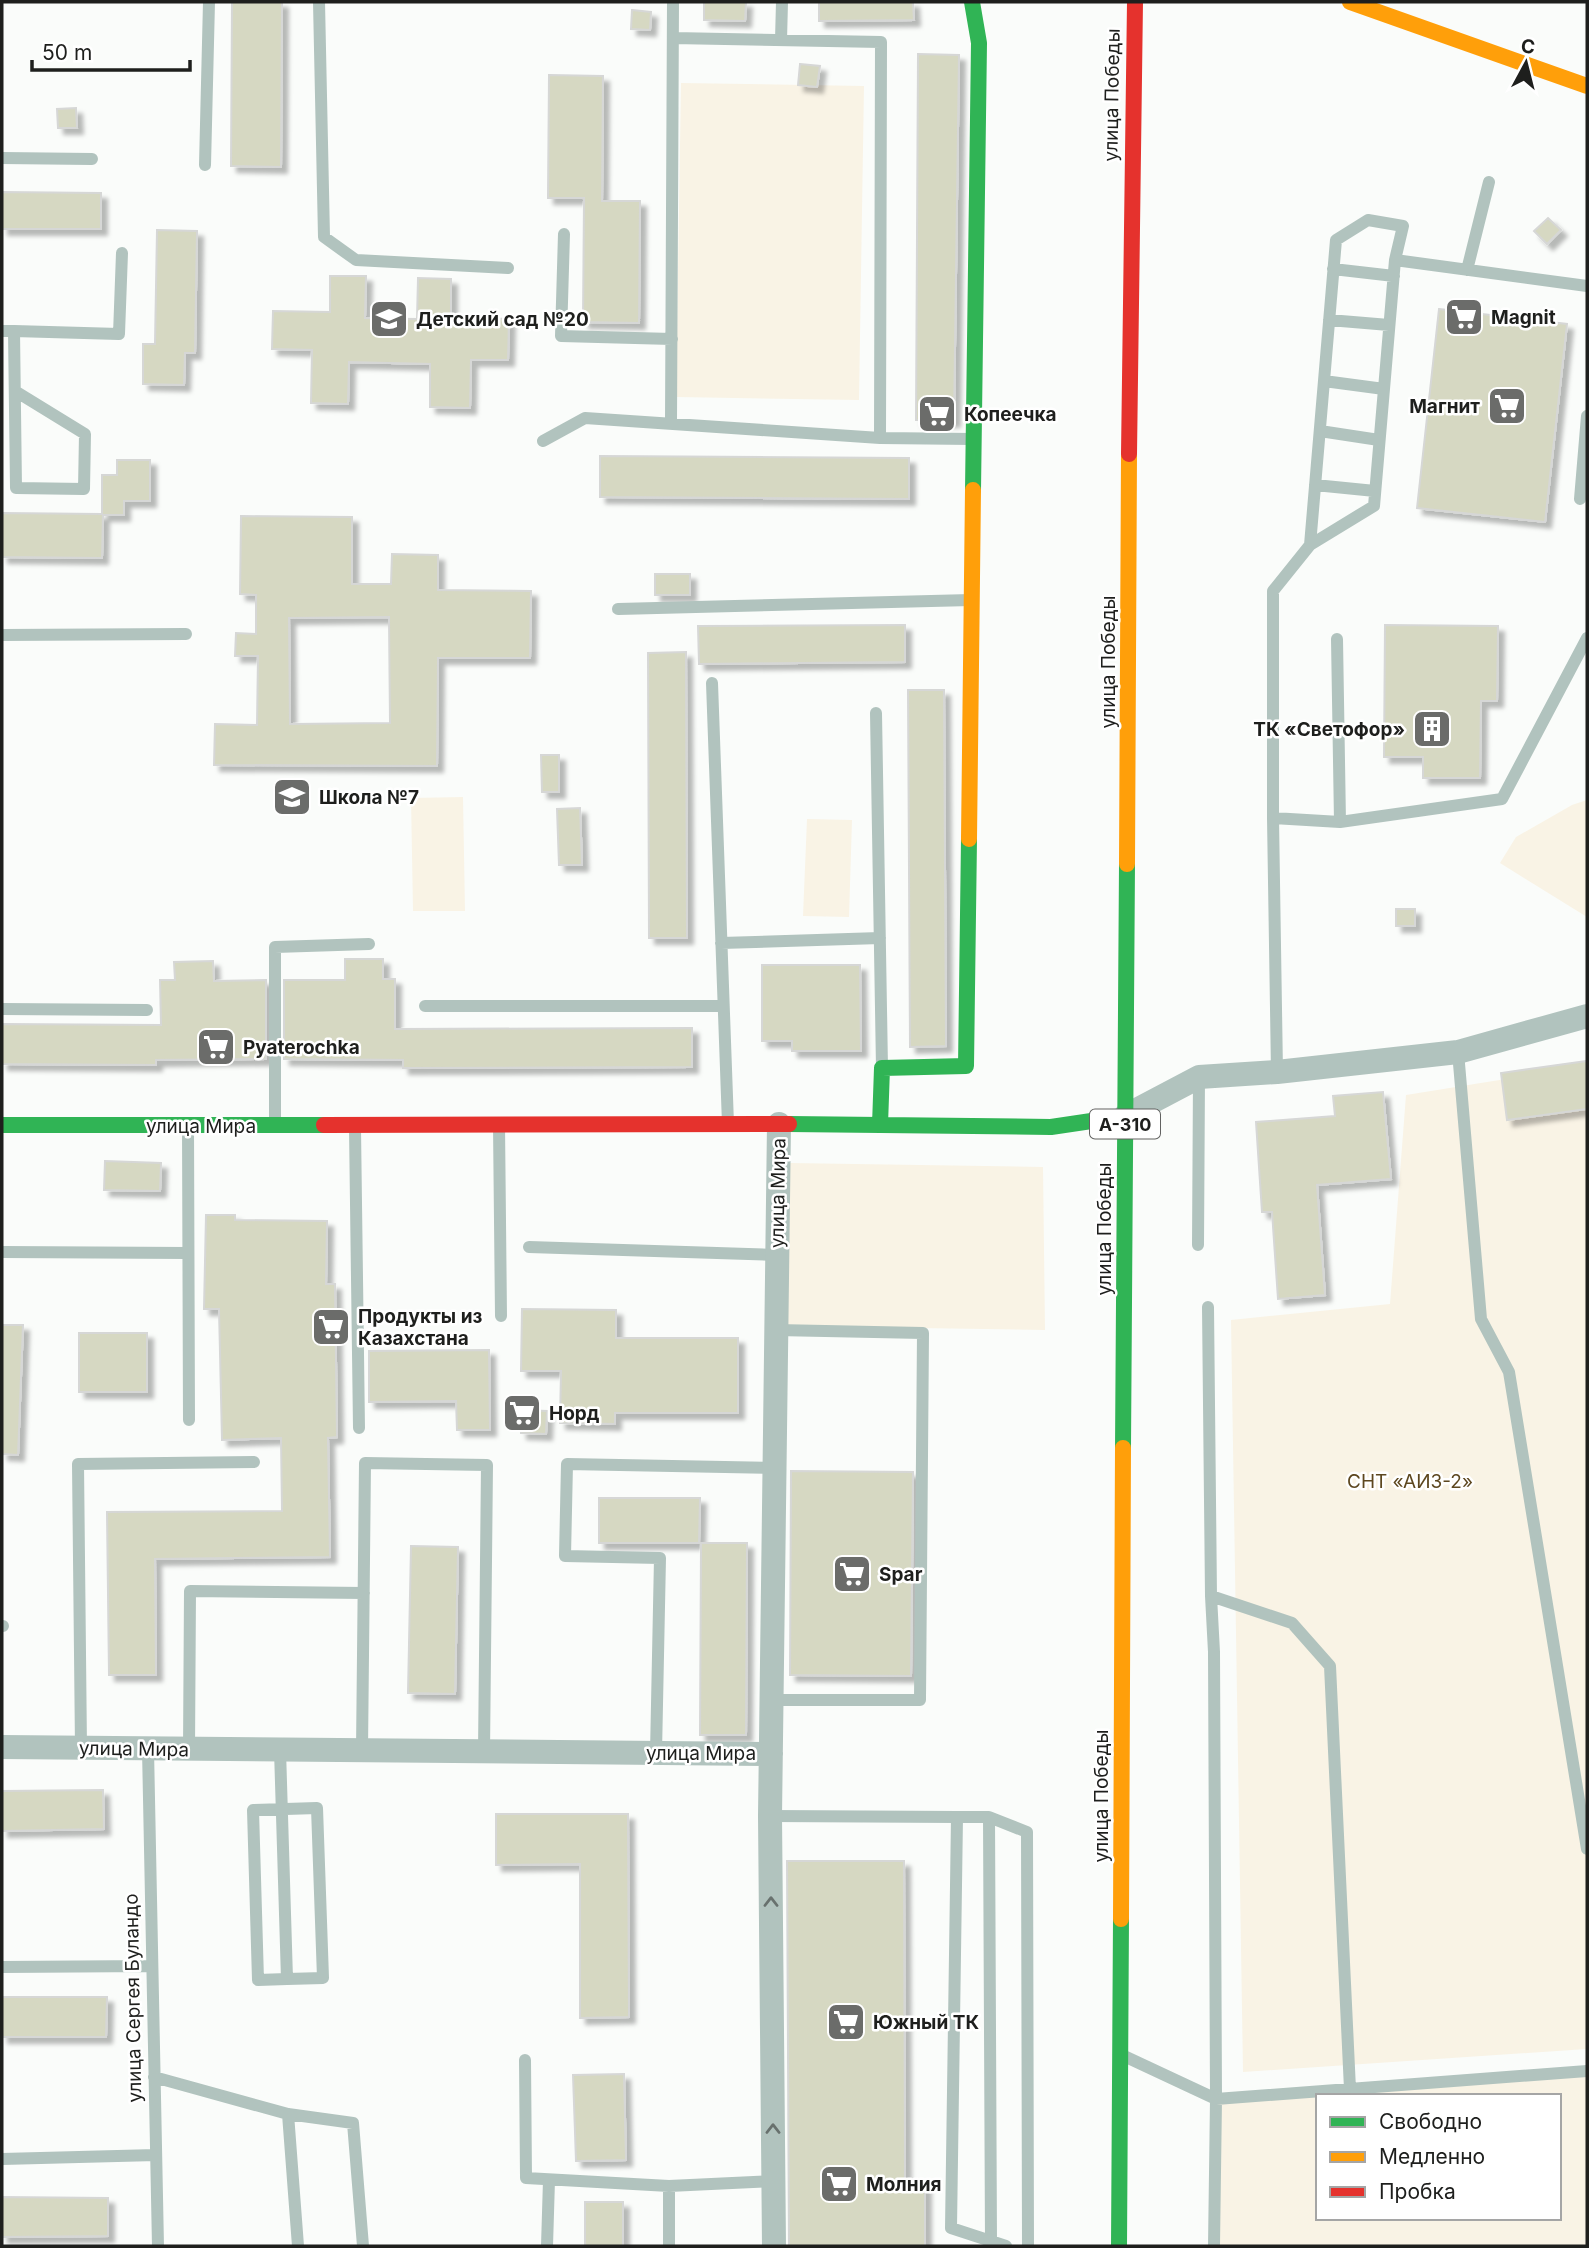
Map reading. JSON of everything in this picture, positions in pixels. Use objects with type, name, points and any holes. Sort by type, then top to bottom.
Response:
[{"type":"main road","points":[[880,1125],[882,1068],[966,1066],[979,43],[972,2]]},
{"type":"main road","name":"улица Победы","points":[[1119,2246],[1130,260],[1135,2]]},
{"type":"main road","points":[[1350,2],[1587,86]]},
{"type":"main road","name":"улица Мира","points":[[2,1125],[779,1124],[1051,1127],[1125,1116]]},
{"type":"street","points":[[1125,1116],[1199,1077],[1277,1072],[1458,1052],[1587,1016]]},
{"type":"street","name":"улица Мира","points":[[2,1747],[771,1754],[779,1124]]},
{"type":"street","points":[[771,1754],[774,2246]]},
{"type":"lane","points":[[205,165],[209,2]]},
{"type":"lane","points":[[319,2],[324,237],[356,260],[508,268]]},
{"type":"lane","points":[[671,423],[673,2]]},
{"type":"lane","points":[[781,40],[782,2]]},
{"type":"lane","points":[[673,38],[881,42],[880,438]]},
{"type":"lane","points":[[2,158],[92,159]]},
{"type":"lane","points":[[1467,270],[1489,182]]},
{"type":"lane","points":[[1277,1072],[1273,591],[1310,545],[1374,506],[1395,260],[1403,226],[1368,220],[1336,240],[1310,545]]},
{"type":"lane","points":[[564,234],[561,336],[672,339]]},
{"type":"lane","points":[[15,391],[85,434],[84,489],[16,488],[15,391],[8,331],[118,334],[122,253]]},
{"type":"lane","points":[[1395,260],[1587,286]]},
{"type":"lane","points":[[1333,269],[1394,276]]},
{"type":"lane","points":[[1329,320],[1390,325]]},
{"type":"lane","points":[[1324,381],[1384,389]]},
{"type":"lane","points":[[1580,499],[1587,416]]},
{"type":"lane","points":[[543,440],[585,418],[880,438],[974,439]]},
{"type":"lane","points":[[1320,431],[1380,440]]},
{"type":"lane","points":[[1315,485],[1375,491]]},
{"type":"lane","points":[[618,608],[972,600]]},
{"type":"lane","points":[[2,635],[186,634]]},
{"type":"lane","points":[[1273,818],[1340,822],[1502,799],[1587,638]]},
{"type":"lane","points":[[1337,639],[1340,822]]},
{"type":"lane","points":[[712,683],[727,1124]]},
{"type":"lane","points":[[876,713],[882,1068]]},
{"type":"lane","points":[[721,943],[880,938]]},
{"type":"lane","points":[[275,1126],[275,947],[369,944]]},
{"type":"lane","points":[[425,1006],[723,1006]]},
{"type":"lane","points":[[2,1009],[147,1010]]},
{"type":"lane","points":[[1458,1052],[1481,1319],[1509,1371],[1587,1849]]},
{"type":"lane","points":[[1198,1245],[1199,1077]]},
{"type":"lane","points":[[499,1125],[501,1315]]},
{"type":"lane","points":[[188,1126],[190,1420]]},
{"type":"lane","points":[[355,1126],[359,1428]]},
{"type":"lane","points":[[529,1247],[777,1255]]},
{"type":"lane","points":[[2,1252],[188,1253]]},
{"type":"lane","points":[[1208,1307],[1214,1666],[1214,2246]]},
{"type":"lane","points":[[771,1700],[920,1700],[923,1333],[776,1331]]},
{"type":"lane","points":[[81,1748],[78,1464],[254,1462]]},
{"type":"lane","points":[[362,1751],[365,1463],[487,1465],[484,1752]]},
{"type":"lane","points":[[656,1753],[660,1558],[565,1556],[567,1464],[774,1468]]},
{"type":"lane","points":[[189,1749],[190,1591],[364,1593]]},
{"type":"lane","points":[[1211,1596],[1292,1623],[1330,1666],[1350,2089]]},
{"type":"lane","name":"улица Сергея Буландо","points":[[148,1749],[158,2246]]},
{"type":"lane","points":[[280,1750],[288,1979]]},
{"type":"lane","points":[[317,1808],[323,1978],[288,1979],[258,1980],[253,1811],[317,1808]]},
{"type":"lane","points":[[771,1816],[989,1817],[1027,1832],[1028,2246]]},
{"type":"lane","points":[[957,1817],[951,2228],[1006,2246]]},
{"type":"lane","points":[[989,1817],[991,2242]]},
{"type":"lane","points":[[2,1967],[152,1966]]},
{"type":"lane","points":[[1120,2054],[1216,2099],[1587,2071]]},
{"type":"lane","points":[[525,2060],[526,2178],[669,2186],[773,2181]]},
{"type":"lane","points":[[154,2077],[288,2114],[353,2123],[363,2246]]},
{"type":"lane","points":[[288,2114],[298,2246]]},
{"type":"lane","points":[[2,2159],[156,2155]]},
{"type":"lane","points":[[547,2246],[549,2180]]},
{"type":"lane","points":[[668,2246],[669,2186]]},
{"type":"green space","points":[[681,83],[864,86],[859,400],[676,397]]},
{"type":"green space","points":[[463,797],[465,911],[413,911],[411,798]]},
{"type":"green space","points":[[1587,800],[1587,917],[1500,863],[1516,837],[1572,805]]},
{"type":"green space","points":[[807,819],[852,820],[849,917],[803,916]]},
{"type":"green space","name":"СНТ «АИЗ-2»","points":[[1587,1066],[1587,2049],[1243,2072],[1231,1320],[1390,1304],[1406,1095]]},
{"type":"green space","points":[[790,1163],[1043,1167],[1045,1330],[782,1326]]},
{"type":"green space","points":[[1587,2071],[1587,2246],[1214,2246],[1216,2099]]},
{"type":"building","points":[[232,2],[282,2],[281,167],[231,166]]},
{"type":"building","points":[[704,2],[746,2],[745,21],[704,20]]},
{"type":"building","points":[[819,2],[913,2],[914,20],[819,21]]},
{"type":"building","points":[[632,10],[651,12],[650,30],[631,29]]},
{"type":"building","points":[[918,54],[959,55],[954,421],[916,420]]},
{"type":"building","points":[[800,64],[820,66],[817,87],[798,85]]},
{"type":"building","points":[[549,75],[603,76],[602,201],[640,201],[639,323],[583,322],[584,198],[548,198]]},
{"type":"building","points":[[76,108],[77,128],[58,128],[57,109]]},
{"type":"building","points":[[2,192],[101,193],[101,229],[2,229]]},
{"type":"building","points":[[1548,218],[1561,230],[1547,244],[1534,231]]},
{"type":"building","points":[[157,230],[197,231],[195,353],[185,353],[184,385],[143,384],[143,344],[155,344]]},
{"type":"building","points":[[330,276],[366,276],[365,318],[417,319],[418,278],[451,279],[451,317],[509,319],[508,360],[471,360],[470,408],[430,407],[430,364],[349,362],[348,404],[311,403],[312,350],[272,349],[273,311],[330,312]]},
{"type":"building","points":[[1439,309],[1567,324],[1545,522],[1417,508]]},
{"type":"building","points":[[600,456],[909,458],[909,499],[600,497]]},
{"type":"building","points":[[117,460],[150,460],[150,501],[124,501],[124,515],[103,515],[102,558],[2,557],[2,513],[102,514],[102,475],[117,475]]},
{"type":"building","points":[[241,516],[352,517],[352,584],[391,584],[392,554],[438,555],[438,590],[531,591],[530,658],[438,658],[437,766],[214,765],[215,724],[257,725],[258,656],[235,656],[236,633],[256,634],[256,595],[240,594]],"holes":[[[389,617],[390,723],[290,724],[289,618]]]},
{"type":"building","points":[[655,574],[690,574],[690,595],[655,595]]},
{"type":"building","points":[[905,625],[905,662],[699,664],[698,626]]},
{"type":"building","name":"ТК «Светофор»","points":[[1385,625],[1498,626],[1497,701],[1481,701],[1480,778],[1423,778],[1423,757],[1384,757]]},
{"type":"building","points":[[686,652],[687,938],[649,938],[648,653]]},
{"type":"building","points":[[908,690],[944,690],[946,1046],[910,1047]]},
{"type":"building","points":[[541,755],[559,755],[559,792],[542,792]]},
{"type":"building","points":[[580,808],[582,865],[559,865],[557,809]]},
{"type":"building","points":[[1396,909],[1415,909],[1415,926],[1396,926]]},
{"type":"building","points":[[345,959],[383,959],[383,979],[395,979],[395,1029],[692,1028],[692,1067],[403,1068],[403,1060],[284,1059],[284,980],[345,980]]},
{"type":"building","points":[[213,961],[214,981],[266,980],[266,1059],[156,1060],[156,1065],[2,1064],[2,1024],[161,1025],[160,980],[175,980],[174,962]]},
{"type":"building","points":[[762,965],[860,965],[861,1051],[792,1051],[792,1041],[762,1041]]},
{"type":"building","points":[[1587,1061],[1587,1109],[1507,1120],[1501,1073]]},
{"type":"building","points":[[1383,1092],[1391,1179],[1317,1185],[1325,1295],[1278,1299],[1272,1212],[1262,1212],[1256,1122],[1335,1116],[1333,1096]]},
{"type":"building","points":[[105,1161],[161,1163],[160,1191],[104,1190]]},
{"type":"building","points":[[206,1215],[235,1215],[235,1220],[327,1221],[326,1284],[335,1284],[337,1437],[328,1438],[330,1557],[155,1559],[156,1675],[109,1675],[107,1512],[282,1511],[281,1438],[222,1440],[219,1309],[204,1309]]},
{"type":"building","points":[[522,1309],[616,1310],[616,1338],[738,1338],[738,1413],[615,1413],[615,1424],[560,1423],[561,1371],[521,1371]]},
{"type":"building","points":[[2,1325],[23,1325],[18,1455],[2,1454]]},
{"type":"building","points":[[79,1333],[147,1333],[147,1392],[79,1392]]},
{"type":"building","points":[[489,1350],[490,1430],[457,1430],[456,1401],[369,1402],[369,1351]]},
{"type":"building","points":[[521,1410],[547,1411],[546,1434],[521,1433]]},
{"type":"building","name":"Spar","points":[[791,1471],[913,1472],[911,1676],[790,1675]]},
{"type":"building","points":[[599,1498],[700,1498],[699,1543],[599,1543]]},
{"type":"building","points":[[701,1543],[747,1543],[746,1735],[700,1735]]},
{"type":"building","points":[[411,1546],[458,1547],[455,1694],[408,1693]]},
{"type":"building","points":[[103,1790],[104,1829],[2,1831],[2,1791]]},
{"type":"building","points":[[496,1814],[628,1814],[629,2017],[580,2018],[580,1864],[496,1865]]},
{"type":"building","name":"Южный ТК","points":[[787,1861],[904,1861],[905,2182],[925,2182],[925,2246],[789,2246]]},
{"type":"building","points":[[2,1997],[107,1997],[106,2037],[2,2037]]},
{"type":"building","points":[[624,2074],[626,2160],[576,2161],[573,2075]]},
{"type":"building","points":[[2,2197],[108,2198],[108,2236],[2,2237]]},
{"type":"building","points":[[585,2202],[623,2202],[623,2246],[585,2246]]},
{"type":"traffic: fast","points":[[972,2],[979,43],[973,490]]},
{"type":"traffic: fast","points":[[880,1125],[882,1068],[966,1066],[969,839]]},
{"type":"traffic: fast","points":[[1123,1448],[1127,864]]},
{"type":"traffic: fast","points":[[789,1124],[1051,1127],[1125,1116]]},
{"type":"traffic: fast","points":[[2,1125],[324,1125]]},
{"type":"traffic: fast","points":[[1119,2246],[1121,1919]]},
{"type":"traffic: slow","points":[[1350,2],[1587,86]]},
{"type":"traffic: slow","points":[[1127,864],[1129,454]]},
{"type":"traffic: slow","points":[[969,839],[973,490]]},
{"type":"traffic: slow","points":[[1121,1919],[1123,1448]]},
{"type":"traffic: jam","points":[[1129,454],[1135,2]]},
{"type":"traffic: jam","points":[[324,1125],[789,1124]]},
{"type":"place","name":"Magnit","points":[[1464,317]]},
{"type":"place","name":"Детский сад №20","points":[[389,319]]},
{"type":"place","name":"Магнит","points":[[1507,406]]},
{"type":"place","name":"Копеечка","points":[[937,414]]},
{"type":"place","name":"ТК «Светофор»","points":[[1432,729]]},
{"type":"place","name":"Школа №7","points":[[292,797]]},
{"type":"place","name":"Pyaterochka","points":[[216,1047]]},
{"type":"place","name":"Продукты из Казахстана","points":[[331,1327]]},
{"type":"place","name":"Норд","points":[[522,1413]]},
{"type":"place","name":"Spar","points":[[852,1574]]},
{"type":"place","name":"Южный ТК","points":[[846,2022]]},
{"type":"place","name":"Молния","points":[[839,2184]]}]
